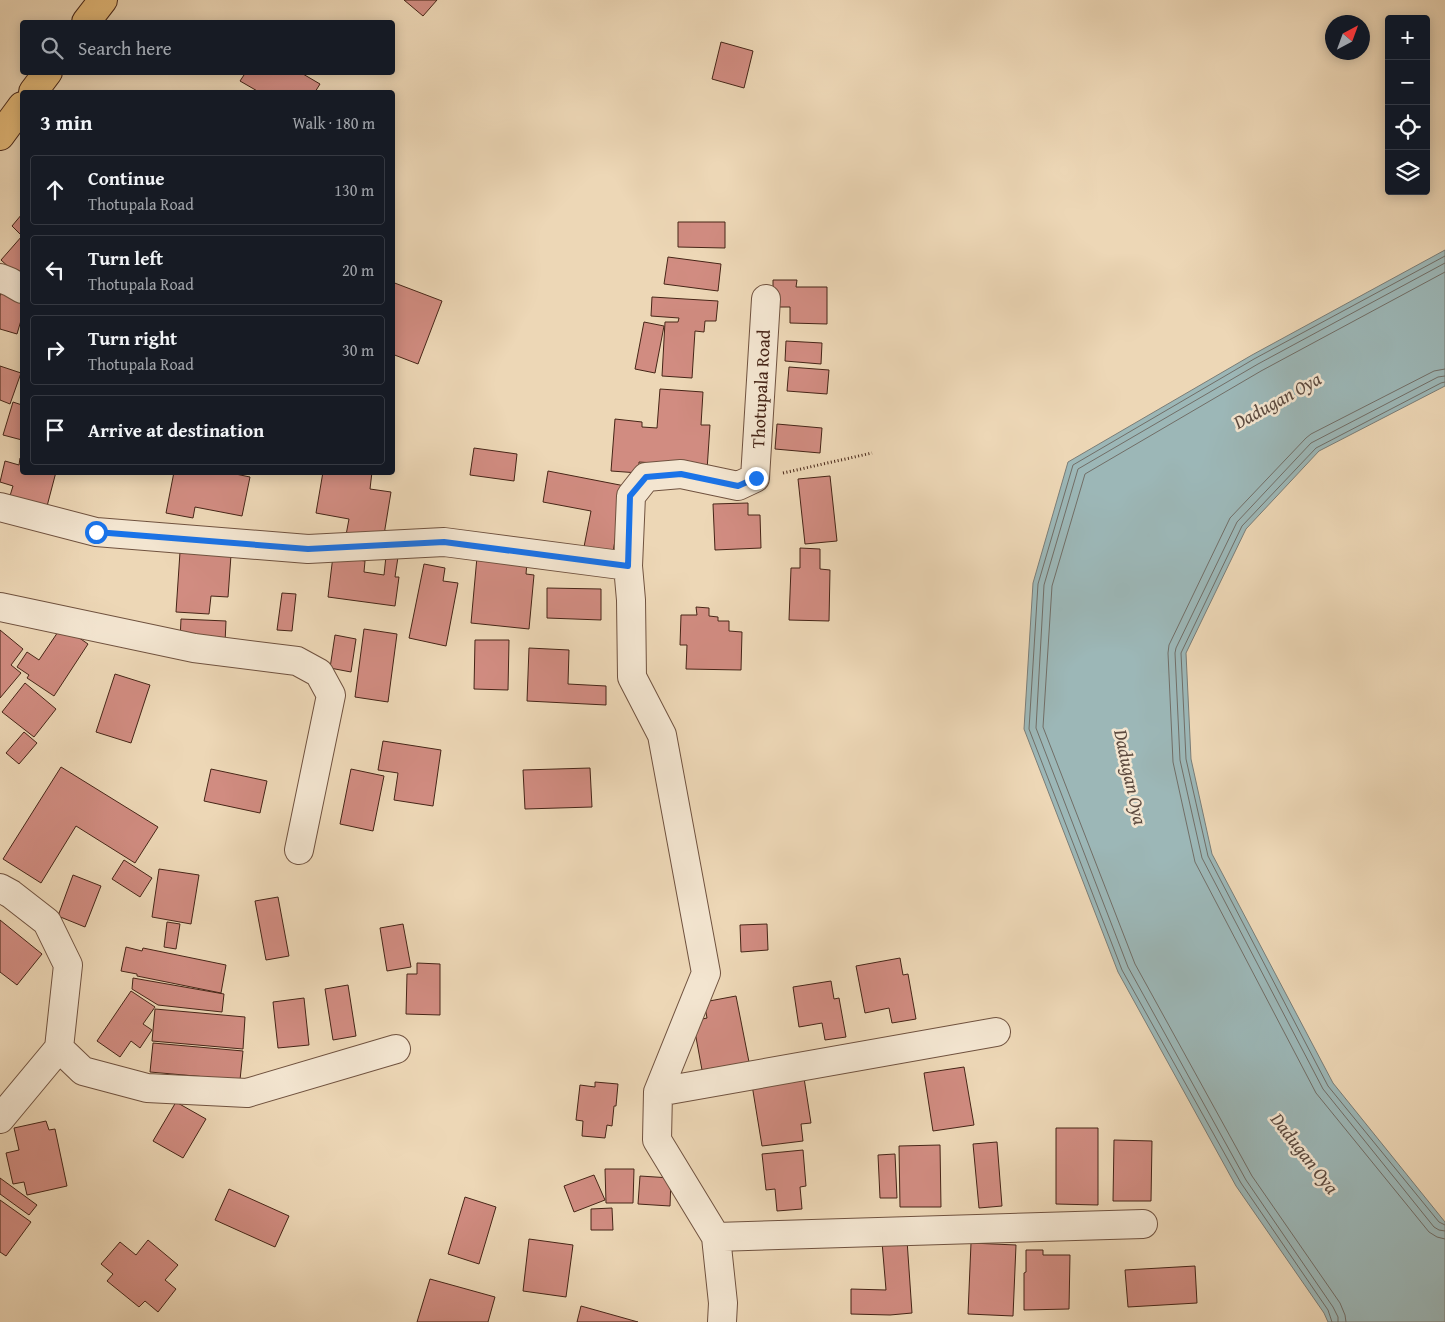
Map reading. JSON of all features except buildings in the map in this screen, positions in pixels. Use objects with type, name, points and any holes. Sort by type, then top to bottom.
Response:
[{"type":"main road","points":[[88,20],[103,0]]},
{"type":"main road","points":[[34,90],[46,75]]},
{"type":"main road","points":[[0,136],[20,109]]},
{"type":"street","points":[[0,278],[20,289]]},
{"type":"street","name":"Thotupala Road","points":[[756,478],[766,299]]},
{"type":"street","points":[[722,1322],[723,1303],[716,1237],[657,1140],[658,1092],[706,973],[662,734],[632,677],[631,600],[628,566],[630,496],[646,477],[681,474],[738,486],[756,478]]},
{"type":"street","points":[[0,507],[96,532],[308,549],[444,542],[628,566]]},
{"type":"street","points":[[0,607],[194,648],[297,661],[319,673],[330,695],[299,850]]},
{"type":"street","points":[[0,888],[11,894],[47,922],[68,965],[59,1048],[0,1119]]},
{"type":"street","points":[[658,1092],[996,1032]]},
{"type":"street","points":[[59,1048],[83,1071],[147,1088],[247,1093],[396,1049]]},
{"type":"street","points":[[716,1237],[1142,1224]]},
{"type":"path","points":[[756,478],[872,453]]},
{"type":"water","name":"Dadugan Oya","points":[[1445,250],[1445,386],[1319,451],[1246,529],[1186,653],[1191,759],[1212,854],[1333,1083],[1445,1222],[1445,1322],[1328,1322],[1324,1313],[1236,1186],[1118,972],[1024,729],[1033,583],[1068,462],[1252,355]]},
{"type":"route","points":[[96,532],[308,549],[444,542],[628,566],[630,496],[646,477],[681,474],[738,486],[756,478]]}]
